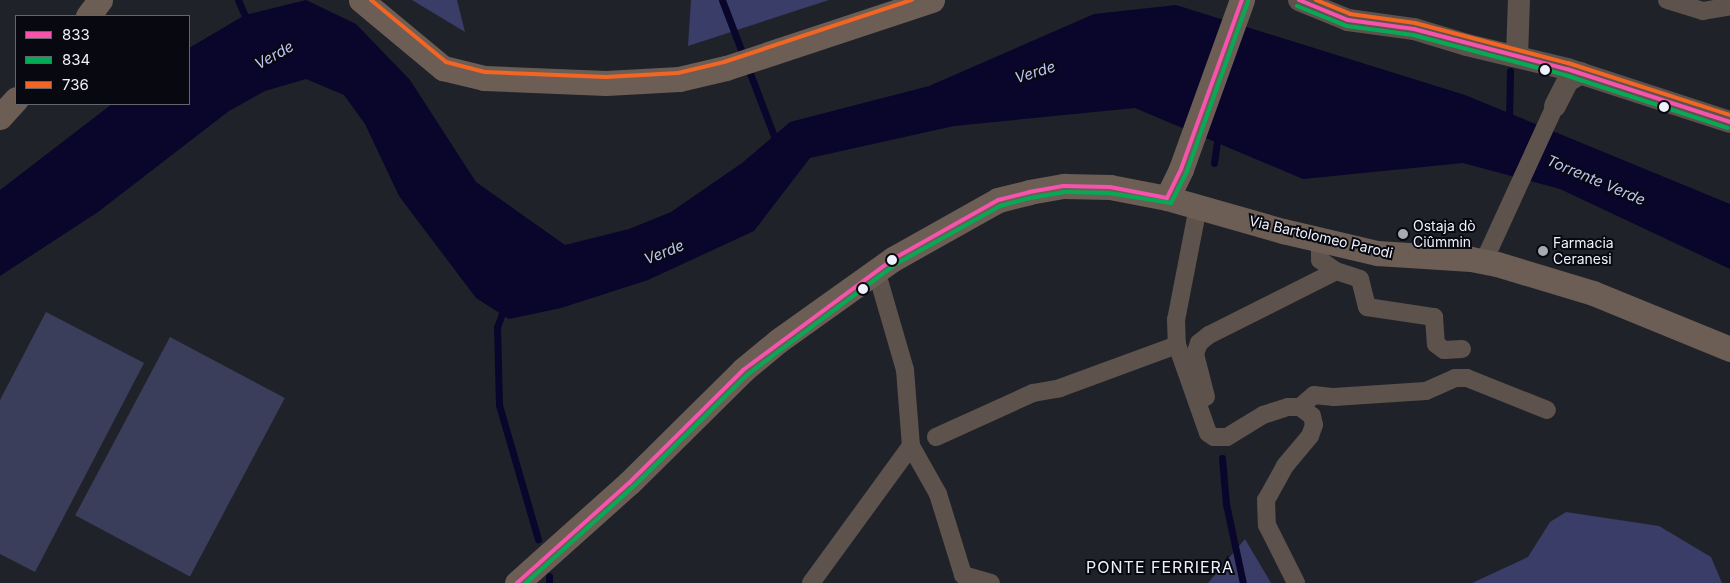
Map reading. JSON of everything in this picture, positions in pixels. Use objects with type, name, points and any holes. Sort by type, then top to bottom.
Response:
[{"type":"main road","points":[[89,15],[100,0]]},
{"type":"main road","points":[[361,0],[443,68],[484,78],[606,83],[679,79],[726,68],[932,0]]},
{"type":"main road","points":[[1168,198],[1181,169],[1242,0]]},
{"type":"main road","points":[[0,117],[15,100]]},
{"type":"main road","name":"Via Bartolomeo Parodi","points":[[517,583],[629,483],[743,370],[778,341],[876,270],[963,218],[998,200],[1021,194],[1064,186],[1097,186],[1168,198],[1320,240],[1377,253],[1484,260],[1593,293],[1730,349]]},
{"type":"street","points":[[1299,0],[1348,20],[1414,29],[1467,46],[1516,56],[1581,73],[1730,122]]},
{"type":"street","points":[[1516,56],[1519,0]]},
{"type":"street","points":[[1667,0],[1703,11],[1730,6]]},
{"type":"street","points":[[1547,64],[1557,99]]},
{"type":"street","points":[[1484,260],[1516,194],[1557,99],[1568,80],[1581,73]]},
{"type":"street","points":[[1198,207],[1176,320],[1177,345],[1208,432],[1219,438],[1235,434],[1277,409],[1300,407],[1314,395],[1334,397],[1426,391],[1455,378],[1467,378],[1547,410]]},
{"type":"street","points":[[1320,240],[1320,260],[1336,271],[1360,279],[1367,307],[1434,317],[1436,344],[1444,350],[1462,349]]},
{"type":"street","points":[[876,270],[905,370],[911,446],[938,494],[963,574],[991,582]]},
{"type":"street","points":[[1199,406],[1206,400],[1195,354],[1199,344],[1209,335],[1336,271]]},
{"type":"street","points":[[936,437],[1033,393],[1060,388],[1177,345]]},
{"type":"street","points":[[1296,583],[1264,513],[1272,486],[1312,430],[1312,416],[1300,407]]},
{"type":"street","points":[[811,583],[911,446]]},
{"type":"shaded area","points":[[412,0],[457,0],[465,32]]},
{"type":"shaded area","points":[[691,0],[829,0],[688,46]]},
{"type":"shaded area","points":[[46,312],[144,363],[35,572],[0,554],[0,400]]},
{"type":"shaded area","points":[[170,337],[285,398],[190,576],[75,515]]},
{"type":"shaded area","points":[[1566,512],[1659,526],[1711,557],[1722,583],[1472,583],[1528,557],[1550,522]]},
{"type":"shaded area","points":[[1245,539],[1271,583],[1208,583]]},
{"type":"water","points":[[306,0],[356,24],[410,80],[476,182],[565,245],[629,229],[671,212],[742,163],[790,122],[929,86],[1094,14],[1176,5],[1465,95],[1730,204],[1730,269],[1560,189],[1463,163],[1303,179],[1135,108],[954,126],[810,158],[754,231],[648,280],[561,308],[509,319],[476,298],[399,196],[365,124],[344,95],[306,79],[265,91],[229,111],[98,212],[0,276],[0,190],[111,105],[190,105],[190,47],[245,15]]},
{"type":"waterway","points":[[238,0],[248,22]]},
{"type":"waterway","points":[[722,0],[777,144]]},
{"type":"waterway","points":[[1509,120],[1510,71]]},
{"type":"waterway","points":[[1214,163],[1218,134]]},
{"type":"waterway","points":[[505,306],[497,327],[499,405],[538,539]]},
{"type":"waterway","points":[[1222,458],[1226,504],[1243,583]]},
{"type":"waterway","points":[[549,576],[549,583]]},
{"type":"transit line","name":"736","points":[[371,0],[446,62],[485,72],[606,77],[678,73],[724,62],[912,0]]},
{"type":"transit line","name":"833","points":[[517,583],[629,483],[743,370],[893,259],[998,200],[1029,192],[1064,186],[1110,187],[1167,198],[1181,169],[1242,0]]},
{"type":"transit line","name":"833","points":[[1299,0],[1348,20],[1414,29],[1567,69],[1730,122]]},
{"type":"transit line","name":"736","points":[[1316,0],[1350,14],[1415,23],[1568,63],[1730,115]]},
{"type":"transit line","name":"834","points":[[526,583],[633,487],[747,375],[896,264],[1000,206],[1030,198],[1064,192],[1109,193],[1171,203],[1187,171],[1248,2]]},
{"type":"transit line","name":"834","points":[[1297,6],[1347,26],[1413,35],[1565,75],[1728,128]]},
{"type":"place","name":"Ostaja dò Ciûmmin","points":[[1403,234]]},
{"type":"place","name":"Farmacia Ceranesi","points":[[1543,251]]},
{"type":"district","name":"PONTE FERRIERA","points":[[1160,567]]},
{"type":"water label","name":"Verde","points":[[274,55]]},
{"type":"water label","name":"Verde","points":[[1035,72]]},
{"type":"water label","name":"Torrente Verde","points":[[1596,180]]},
{"type":"water label","name":"Verde","points":[[664,252]]}]
